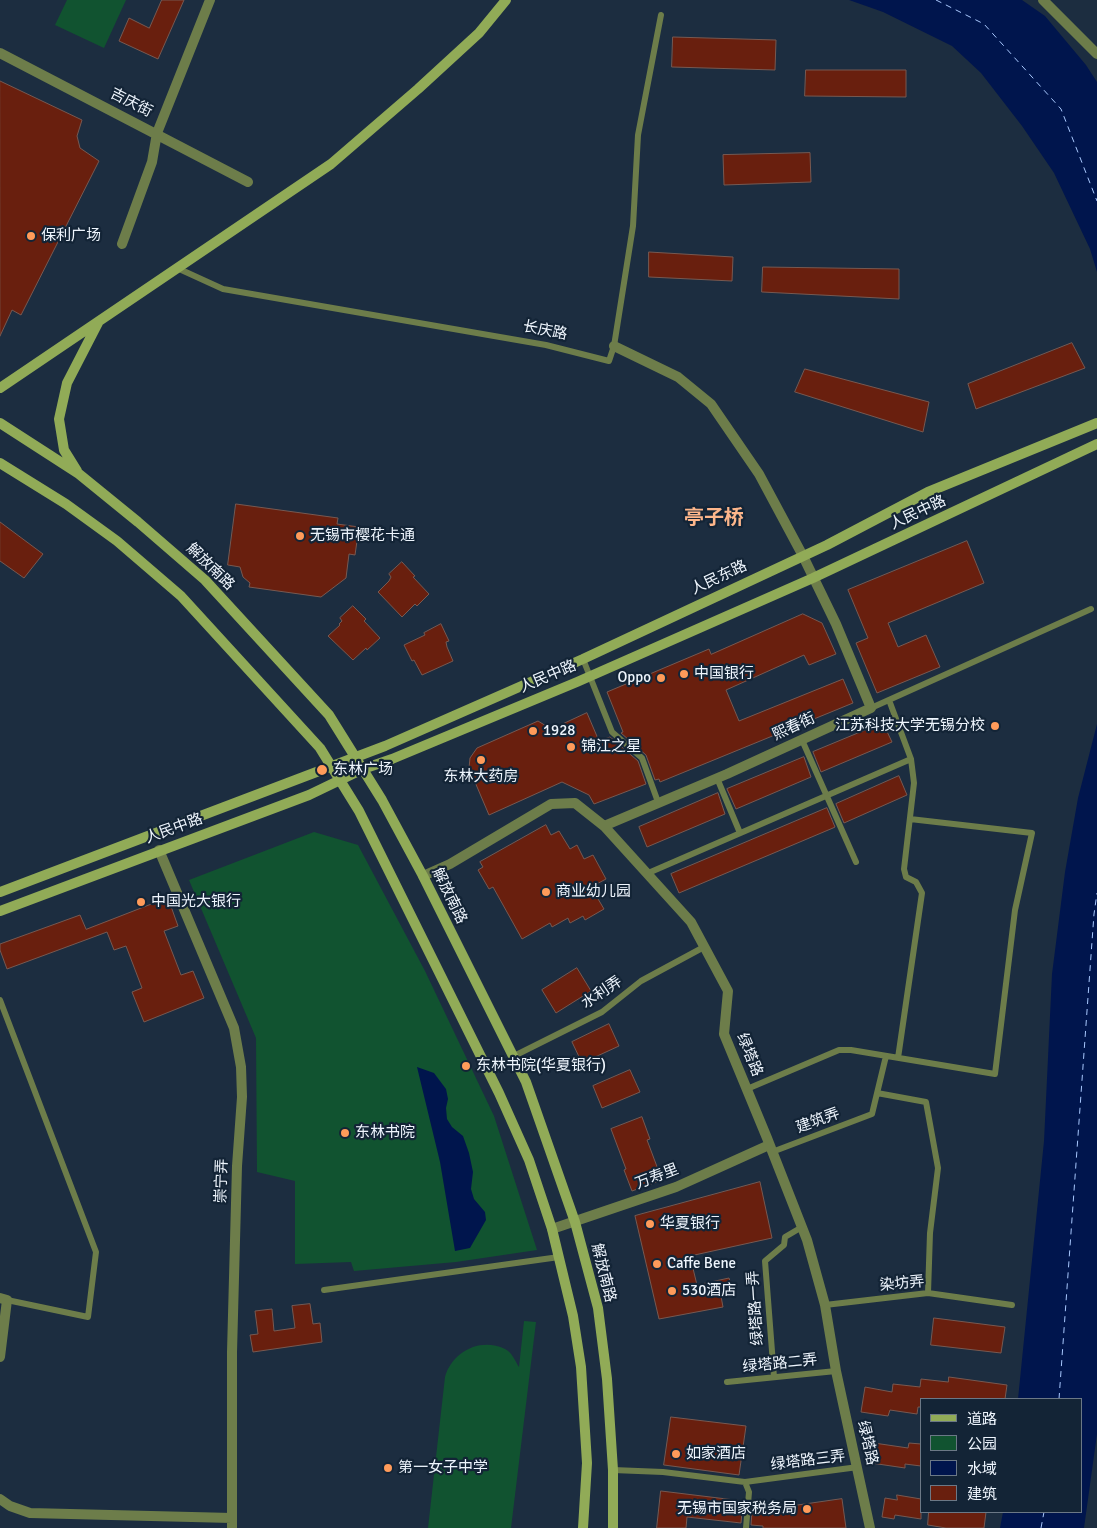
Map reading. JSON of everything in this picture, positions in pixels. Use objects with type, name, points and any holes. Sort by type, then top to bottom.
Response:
[{"type":"main road","points":[[0,388],[331,164],[418,89],[479,33],[506,0]]},
{"type":"main road","points":[[79,474],[64,450],[59,419],[67,383],[100,320]]},
{"type":"main road","name":"解放南路","points":[[0,423],[79,474],[205,580],[329,715],[382,800],[423,876],[526,1082],[575,1222],[598,1308],[613,1470],[613,1528]]},
{"type":"main road","name":"人民东路","points":[[355,757],[385,746],[583,659],[827,545],[928,492],[1096,423]]},
{"type":"main road","name":"人民中路","points":[[0,911],[309,795],[363,769],[392,759],[590,676],[813,578],[1097,444]]},
{"type":"main road","points":[[0,463],[66,504],[117,541],[181,596],[320,748],[359,811],[499,1093],[529,1160],[552,1229],[573,1316],[581,1367],[587,1463],[583,1528]]},
{"type":"main road","name":"人民中路","points":[[0,892],[355,757]]},
{"type":"street","points":[[122,244],[152,162],[157,134],[210,0]]},
{"type":"street","points":[[1043,0],[1097,54]]},
{"type":"street","name":"吉庆街","points":[[0,53],[248,182]]},
{"type":"street","points":[[614,346],[678,377],[711,404],[759,474],[836,624],[871,708]]},
{"type":"street","name":"熙春街","points":[[604,826],[717,778],[871,708]]},
{"type":"street","name":"绿塔路","points":[[423,876],[450,864],[552,804],[575,803],[604,826],[692,922],[728,991],[724,1034],[802,1227],[825,1305],[836,1371],[870,1528]]},
{"type":"street","name":"崇宁弄","points":[[159,850],[234,1028],[241,1067],[242,1097],[237,1166],[232,1352],[232,1523]]},
{"type":"street","name":"万寿里","points":[[552,1229],[676,1187],[770,1148]]},
{"type":"street","points":[[0,1358],[4,1299]]},
{"type":"street","points":[[0,1499],[10,1506],[30,1513],[232,1523]]},
{"type":"lane","points":[[614,346],[633,226],[638,135],[661,15]]},
{"type":"lane","name":"长庆路","points":[[176,268],[223,289],[546,346],[609,361],[614,346]]},
{"type":"lane","points":[[871,708],[1091,609]]},
{"type":"lane","points":[[583,659],[612,732],[642,758],[658,802]]},
{"type":"lane","points":[[889,700],[912,759],[914,782],[904,869],[906,876],[916,882],[922,893],[898,1058]]},
{"type":"lane","points":[[802,740],[856,862]]},
{"type":"lane","points":[[646,874],[912,759]]},
{"type":"lane","points":[[717,778],[740,834]]},
{"type":"lane","points":[[747,1089],[839,1050],[851,1050],[995,1074],[1015,910],[1032,834],[910,818]]},
{"type":"lane","name":"水利弄","points":[[512,1057],[602,1012],[641,981],[704,946]]},
{"type":"lane","points":[[0,1000],[96,1252],[88,1317],[4,1299]]},
{"type":"lane","points":[[886,1056],[877,1093],[926,1102],[938,1168],[930,1233],[928,1293]]},
{"type":"lane","name":"建筑弄","points":[[770,1148],[872,1114],[877,1093]]},
{"type":"lane","name":"绿塔路一弄","points":[[774,1377],[765,1261],[784,1246],[785,1237],[802,1227]]},
{"type":"lane","points":[[324,1290],[559,1258]]},
{"type":"lane","name":"染坊弄","points":[[825,1305],[928,1293],[1012,1305]]},
{"type":"lane","name":"绿塔路二弄","points":[[727,1382],[836,1371]]},
{"type":"lane","name":"绿塔路三弄","points":[[613,1470],[663,1472],[745,1482],[858,1467]]},
{"type":"lane","points":[[745,1482],[749,1492],[746,1528]]},
{"type":"green space","points":[[67,0],[126,0],[104,48],[55,25]]},
{"type":"green space","points":[[314,832],[358,845],[425,971],[494,1116],[537,1250],[456,1262],[354,1271],[351,1262],[295,1264],[295,1181],[257,1172],[256,1038],[189,880]]},
{"type":"green space","points":[[524,1321],[536,1322],[511,1528],[428,1528],[445,1377],[449,1368],[460,1354],[468,1349],[486,1345],[507,1350],[519,1367]]},
{"type":"water","points":[[849,0],[1022,0],[1045,16],[1086,65],[1097,82],[1097,272],[1090,249],[1054,173],[1022,126],[981,73],[952,46],[883,12]]},
{"type":"water","points":[[1097,724],[1097,1434],[1084,1528],[1000,1528],[1003,1513],[1082,1513],[1082,1398],[1018,1398],[1044,1141],[1052,974],[1065,872],[1078,798]]},
{"type":"water","points":[[417,1067],[434,1073],[446,1089],[448,1099],[446,1108],[447,1119],[452,1127],[463,1136],[469,1153],[473,1172],[471,1189],[474,1199],[485,1212],[486,1220],[470,1248],[455,1251],[440,1162]]},
{"type":"building","points":[[162,0],[184,0],[158,59],[119,41],[129,18],[149,28]]},
{"type":"building","points":[[673,37],[776,40],[775,70],[672,67]]},
{"type":"building","points":[[806,70],[906,70],[906,97],[805,96]]},
{"type":"building","name":"保利广场","points":[[0,81],[82,120],[77,136],[80,148],[99,161],[21,315],[12,310],[0,336]]},
{"type":"building","points":[[810,153],[811,182],[724,185],[723,155]]},
{"type":"building","points":[[649,252],[733,257],[732,281],[649,277]]},
{"type":"building","points":[[763,267],[899,269],[899,299],[762,292]]},
{"type":"building","points":[[1072,343],[1085,368],[976,409],[968,384]]},
{"type":"building","points":[[805,369],[929,402],[923,432],[795,392]]},
{"type":"building","points":[[236,504],[338,518],[337,524],[359,527],[355,555],[349,554],[346,578],[321,597],[249,587],[250,583],[243,577],[240,567],[228,565]]},
{"type":"building","points":[[0,522],[43,554],[24,578],[0,561]]},
{"type":"building","points":[[967,541],[984,583],[888,623],[898,647],[926,635],[940,667],[877,693],[856,643],[868,638],[848,590]]},
{"type":"building","points":[[402,562],[429,594],[402,617],[378,592],[389,581],[391,577],[389,574]]},
{"type":"building","points":[[353,606],[366,619],[364,621],[380,638],[353,660],[328,636],[340,625],[342,621],[340,618]]},
{"type":"building","points":[[803,614],[822,623],[836,654],[809,665],[804,655],[726,690],[739,721],[843,679],[853,703],[660,782],[659,779],[655,780],[646,755],[621,733],[623,732],[607,692],[709,649],[711,654]]},
{"type":"building","points":[[441,624],[449,641],[446,642],[447,647],[453,661],[422,675],[404,645],[425,635],[424,633]]},
{"type":"building","points":[[587,713],[599,741],[610,737],[638,761],[646,784],[594,804],[589,795],[562,782],[489,815],[469,768],[470,758],[477,748],[538,721],[551,729]]},
{"type":"building","points":[[883,723],[892,742],[821,772],[813,752]]},
{"type":"building","points":[[804,757],[811,777],[736,809],[727,789]]},
{"type":"building","points":[[899,776],[907,795],[844,823],[836,804]]},
{"type":"building","points":[[718,793],[725,814],[647,847],[639,827]]},
{"type":"building","points":[[827,808],[835,827],[679,893],[671,874]]},
{"type":"building","points":[[546,825],[551,835],[559,831],[570,849],[577,845],[584,859],[593,855],[606,879],[591,887],[604,909],[585,920],[583,916],[570,923],[568,918],[552,927],[550,923],[522,939],[493,887],[489,889],[478,870],[483,867],[480,862]]},
{"type":"building","points":[[168,898],[178,926],[164,931],[181,975],[193,971],[204,998],[144,1022],[132,992],[142,988],[126,946],[114,950],[107,932],[7,969],[0,950],[0,944],[80,915],[86,929]]},
{"type":"building","points":[[577,968],[591,991],[556,1013],[542,990]]},
{"type":"building","points":[[609,1024],[619,1046],[582,1063],[572,1042]]},
{"type":"building","points":[[630,1070],[640,1092],[602,1108],[593,1086]]},
{"type":"building","points":[[642,1117],[650,1139],[647,1140],[662,1180],[632,1191],[611,1129]]},
{"type":"building","points":[[760,1182],[772,1238],[690,1256],[697,1285],[729,1278],[732,1288],[720,1291],[723,1307],[659,1319],[635,1216]]},
{"type":"building","points":[[310,1304],[313,1324],[320,1323],[322,1342],[253,1352],[250,1335],[258,1334],[255,1311],[272,1309],[274,1331],[295,1328],[292,1306]]},
{"type":"building","points":[[934,1318],[1005,1327],[1001,1353],[931,1345]]},
{"type":"building","points":[[949,1377],[1007,1385],[1005,1398],[920,1398],[920,1407],[918,1407],[917,1414],[890,1410],[888,1416],[861,1412],[865,1387],[892,1392],[893,1384],[920,1387],[921,1379],[948,1382]]},
{"type":"building","points":[[671,1417],[746,1426],[739,1475],[664,1465]]},
{"type":"building","points":[[874,1443],[908,1448],[909,1443],[920,1444],[920,1466],[905,1464],[905,1468],[871,1463]]},
{"type":"building","points":[[661,1491],[743,1501],[741,1523],[687,1517],[686,1528],[657,1528]]},
{"type":"building","points":[[897,1495],[920,1499],[921,1519],[895,1515],[894,1519],[882,1517],[885,1498],[897,1500]]},
{"type":"building","points":[[842,1499],[846,1528],[763,1528],[763,1526],[751,1525],[752,1512]]},
{"type":"building","points":[[929,1513],[986,1513],[984,1528],[946,1528],[928,1525]]},
{"type":"ferry route","points":[[936,0],[984,24],[1061,109],[1097,201]]},
{"type":"ferry route","points":[[1059,1398],[1097,893]]},
{"type":"ferry route","points":[[1041,1528],[1044,1513]]},
{"type":"place","name":"保利广场","points":[[31,236]]},
{"type":"place","name":"无锡市樱花卡通","points":[[300,536]]},
{"type":"place","name":"中国银行","points":[[684,674]]},
{"type":"place","name":"Oppo","points":[[661,678]]},
{"type":"place","name":"江苏科技大学无锡分校","points":[[995,726]]},
{"type":"place","name":"1928","points":[[533,731]]},
{"type":"place","name":"锦江之星","points":[[571,747]]},
{"type":"place","name":"东林大药房","points":[[481,760]]},
{"type":"place","name":"东林广场","points":[[322,770]]},
{"type":"place","name":"商业幼儿园","points":[[546,892]]},
{"type":"place","name":"中国光大银行","points":[[141,902]]},
{"type":"place","name":"东林书院(华夏银行)","points":[[466,1066]]},
{"type":"place","name":"东林书院","points":[[345,1133]]},
{"type":"place","name":"华夏银行","points":[[650,1224]]},
{"type":"place","name":"Caffe Bene","points":[[657,1264]]},
{"type":"place","name":"530酒店","points":[[672,1291]]},
{"type":"place","name":"如家酒店","points":[[676,1454]]},
{"type":"place","name":"第一女子中学","points":[[388,1468]]},
{"type":"place","name":"无锡市国家税务局","points":[[807,1509]]},
{"type":"district","name":"亭子桥","points":[[714,519]]}]
